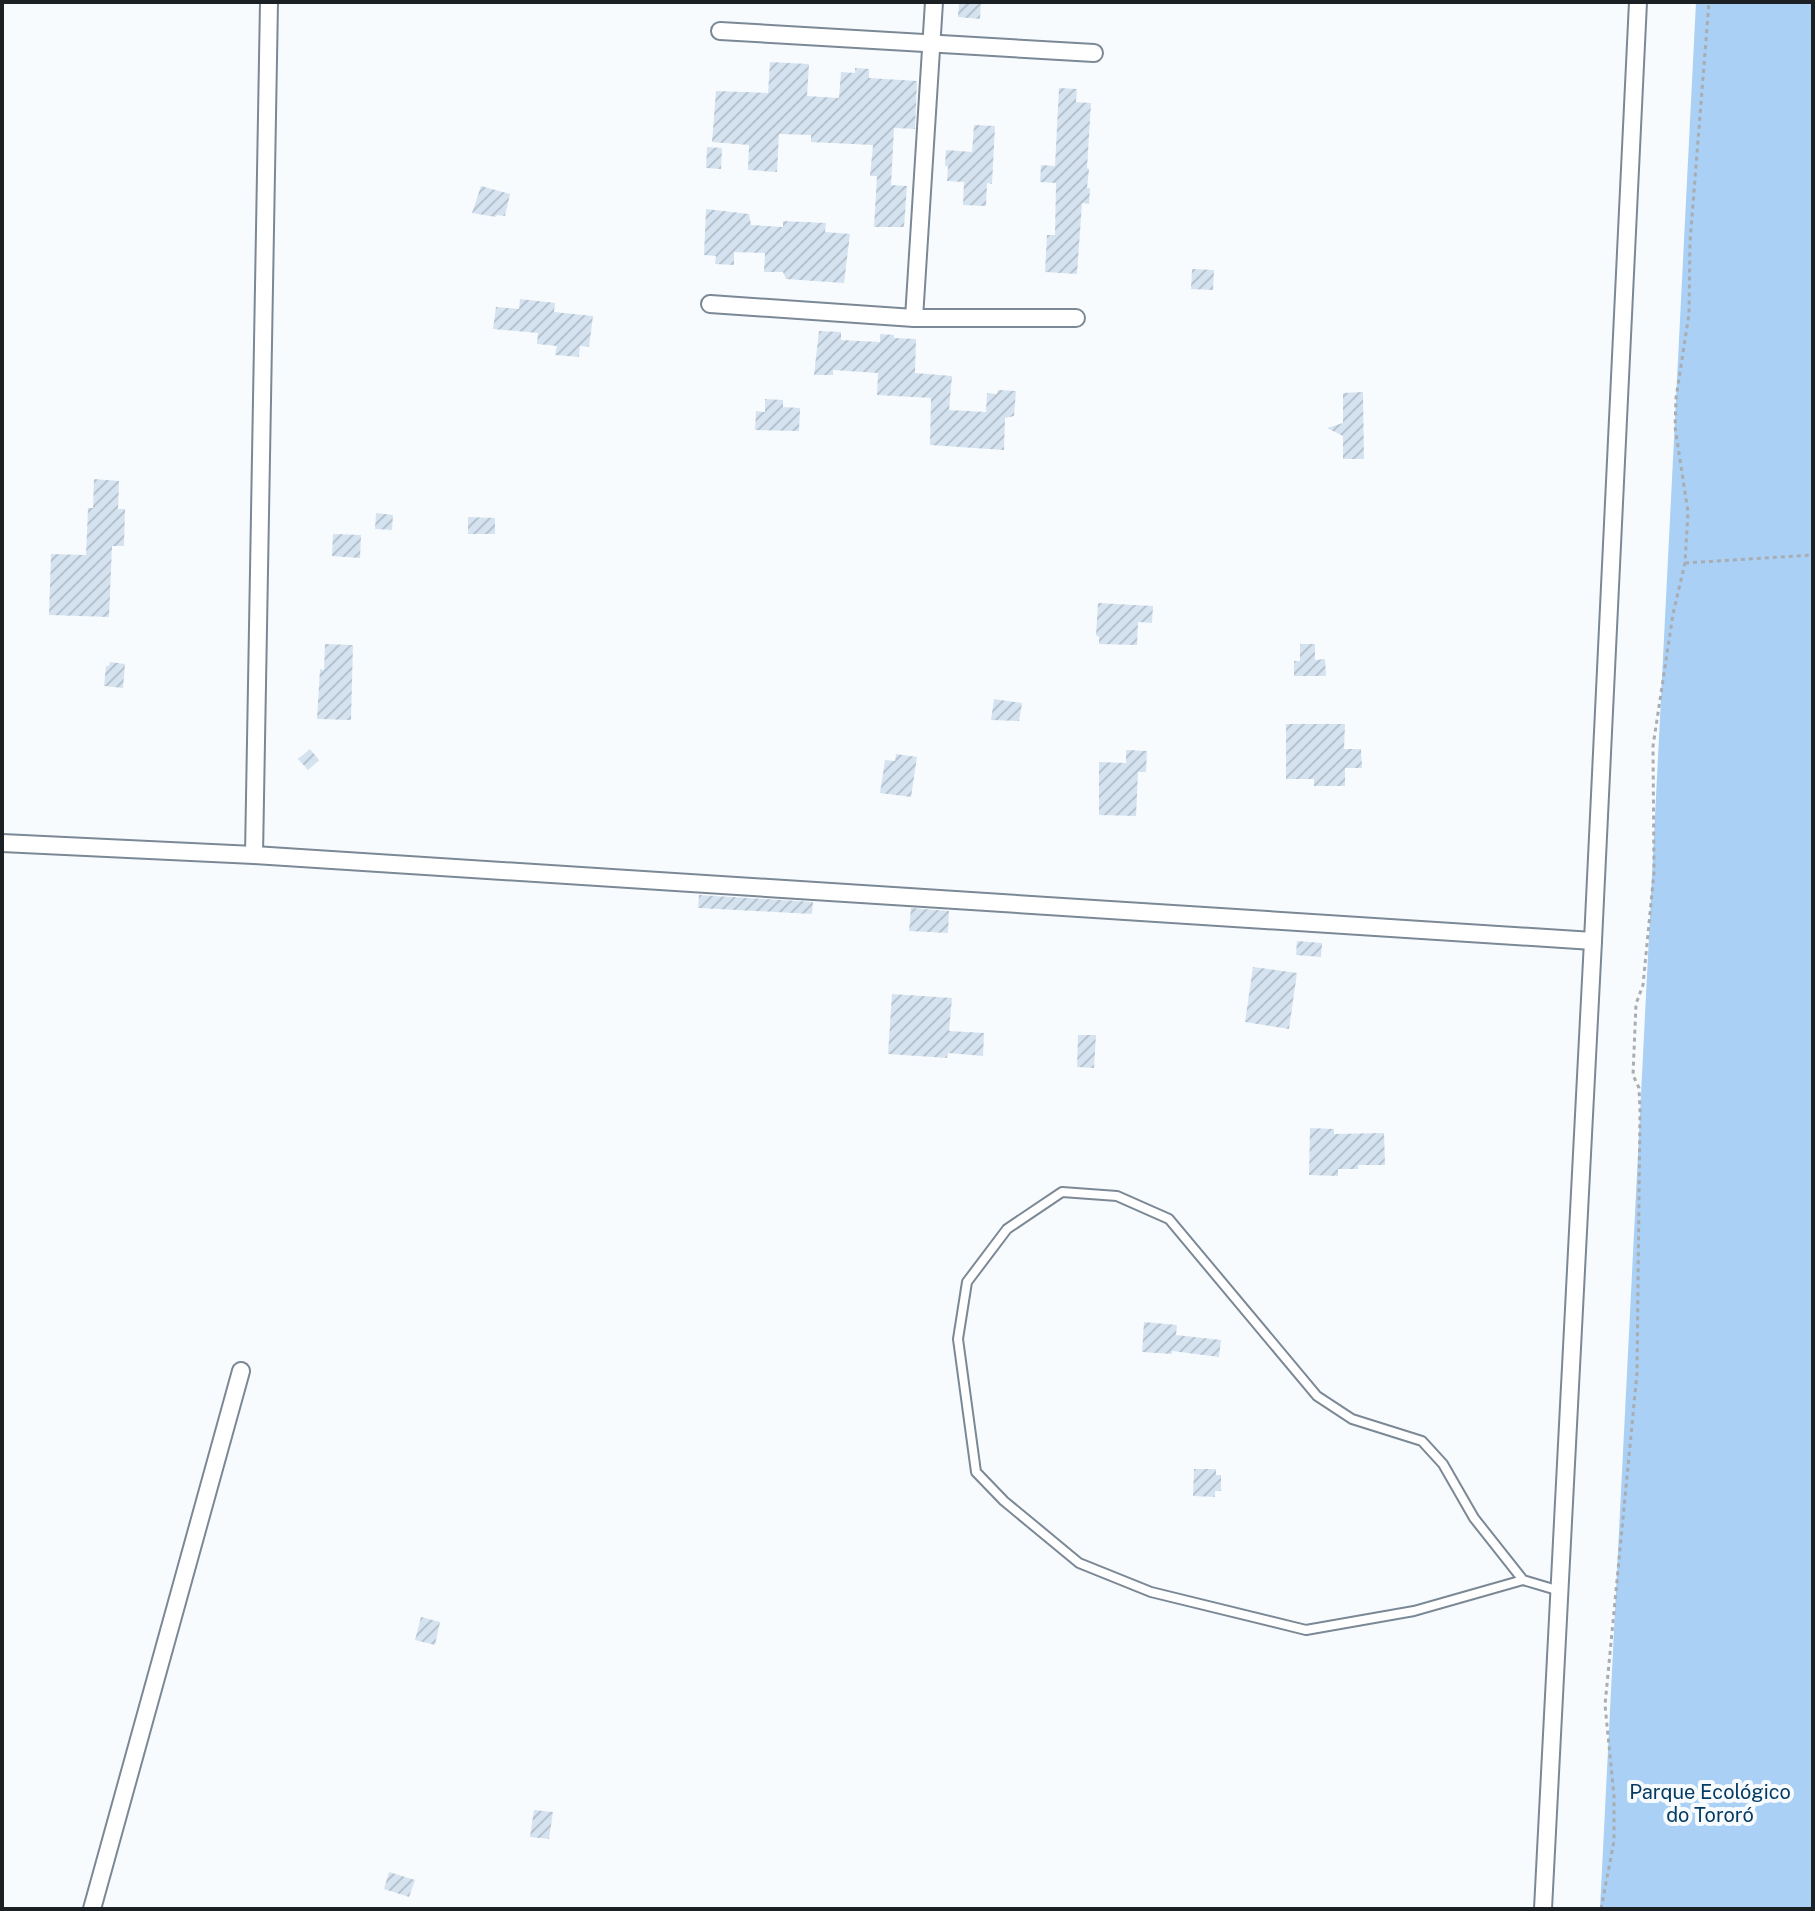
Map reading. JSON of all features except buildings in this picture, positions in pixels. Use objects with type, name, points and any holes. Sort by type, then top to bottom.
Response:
[{"type":"street","points":[[254,855],[269,2]]},
{"type":"street","points":[[914,318],[934,2]]},
{"type":"street","points":[[1543,1909],[1638,2]]},
{"type":"street","points":[[720,31],[1094,53]]},
{"type":"street","points":[[710,304],[914,318],[1076,318]]},
{"type":"street","points":[[2,843],[254,855],[1593,941]]},
{"type":"street","points":[[92,1909],[241,1371]]},
{"type":"lane","points":[[1523,1580],[1474,1518],[1443,1464],[1422,1441],[1352,1419],[1317,1396],[1169,1219],[1117,1196],[1062,1192],[1007,1229],[967,1282],[958,1339],[976,1472],[1004,1501],[1079,1563],[1151,1592],[1306,1630],[1414,1611],[1523,1580],[1560,1591]]},
{"type":"path","points":[[1601,1909],[1614,1841],[1614,1796],[1605,1705],[1637,1373],[1640,1110],[1639,1088],[1633,1075],[1636,1004],[1643,985],[1654,872],[1653,746],[1673,614],[1685,563],[1688,512],[1675,427],[1676,398],[1689,314],[1690,242],[1709,2]]},
{"type":"path","points":[[1685,563],[1813,555]]},
{"type":"green space","name":"Parque Ecológico do Tororó","points":[[1696,2],[1813,2],[1813,1909],[1600,1909]]}]
